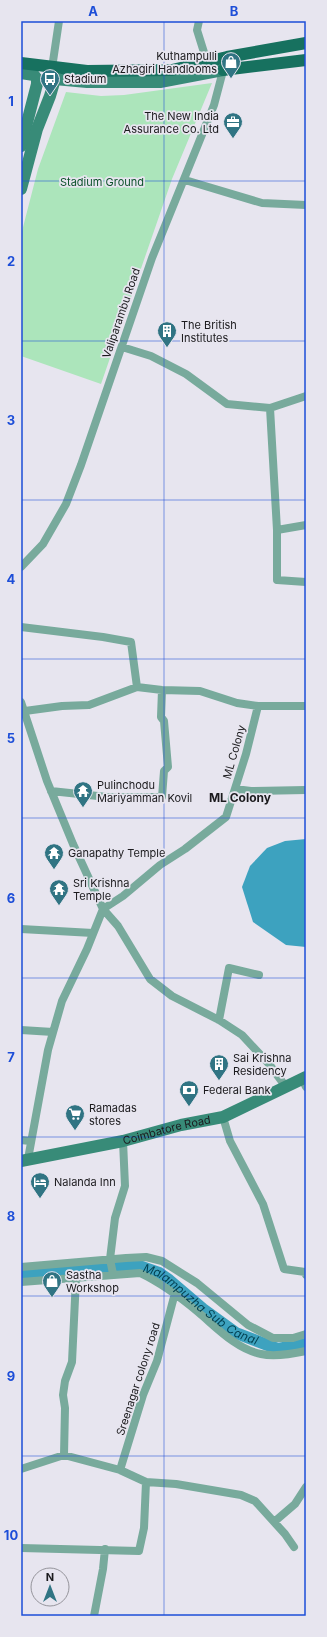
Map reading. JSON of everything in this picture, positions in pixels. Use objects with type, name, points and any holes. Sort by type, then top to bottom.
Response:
[{"type":"main road","points":[[21,63],[53,73],[164,70],[306,43]]},
{"type":"main road","points":[[223,70],[306,60]]},
{"type":"street","points":[[21,189],[37,129],[50,96],[59,21]]},
{"type":"street","points":[[199,21],[197,30],[207,62]]},
{"type":"street","name":"Valiparambu Road","points":[[21,567],[43,544],[66,504],[152,258],[185,180],[214,105],[227,57]]},
{"type":"street","points":[[53,73],[87,82],[160,82],[223,70]]},
{"type":"street","points":[[21,73],[34,75],[37,79],[37,84],[21,146]]},
{"type":"street","points":[[185,180],[262,203],[306,205]]},
{"type":"street","points":[[122,347],[151,356],[186,374],[227,404],[270,408],[306,396]]},
{"type":"street","points":[[270,408],[277,530],[277,580],[306,582]]},
{"type":"street","points":[[277,530],[306,525]]},
{"type":"street","points":[[21,627],[104,637],[131,642],[137,687]]},
{"type":"street","points":[[25,711],[62,706],[89,705],[137,687],[162,690],[200,691],[237,703],[258,706],[306,706]]},
{"type":"street","points":[[51,791],[107,797],[162,798],[164,771],[168,767],[164,721],[161,717],[162,690]]},
{"type":"street","points":[[21,702],[51,791],[72,844],[103,908],[118,926],[150,978],[172,996],[218,1020],[242,1035],[269,1064],[286,1087]]},
{"type":"street","name":"ML Colony","points":[[103,908],[123,896],[160,866],[226,817],[258,706]]},
{"type":"street","points":[[235,789],[251,791],[306,790]]},
{"type":"street","points":[[24,1160],[30,1141],[53,1032],[62,1001],[93,934],[103,908]]},
{"type":"street","points":[[21,929],[93,934]]},
{"type":"street","points":[[218,1020],[229,968],[259,974]]},
{"type":"street","points":[[21,1030],[53,1032]]},
{"type":"street","name":"Coimbatore Road","points":[[24,1160],[123,1141],[181,1124],[223,1117],[286,1087],[305,1081]]},
{"type":"street","points":[[223,1117],[230,1141],[263,1204],[284,1269],[305,1272],[306,1275]]},
{"type":"street","points":[[21,1140],[30,1141]]},
{"type":"street","points":[[113,1274],[110,1259],[115,1218],[125,1186],[123,1141]]},
{"type":"street","points":[[21,1267],[146,1257],[162,1260],[197,1283],[248,1324],[273,1338],[293,1338],[306,1334]]},
{"type":"street","points":[[21,1282],[140,1273],[154,1279],[175,1293],[236,1343],[260,1354],[278,1355],[306,1351]]},
{"type":"street","points":[[64,1455],[65,1408],[63,1395],[65,1381],[72,1362],[76,1278]]},
{"type":"street","name":"Sreenagar colony road","points":[[120,1470],[143,1395],[157,1361],[175,1293]]},
{"type":"street","points":[[21,1468],[64,1455],[120,1470],[146,1482],[176,1484],[241,1495],[255,1501],[294,1547]]},
{"type":"street","points":[[21,1548],[139,1551],[144,1528],[146,1482]]},
{"type":"street","points":[[274,1522],[295,1504],[306,1487]]},
{"type":"street","points":[[94,1616],[104,1569],[104,1549]]},
{"type":"green space","name":"Stadium Ground","points":[[212,83],[172,179],[101,384],[21,356],[21,235],[38,169],[66,92],[101,96],[124,95]]},
{"type":"water","points":[[306,839],[306,947],[286,945],[253,922],[242,887],[250,866],[267,848],[285,841]]},
{"type":"waterway","name":"Malampuzha Sub Canal","points":[[21,1275],[136,1265],[159,1273],[203,1309],[236,1333],[278,1349],[306,1344]]},
{"type":"place","name":"Kuthampulli Azhagiri Handlooms","points":[[231,79]]},
{"type":"place","name":"Stadium","points":[[50,96]]},
{"type":"place","name":"The New India Assurance Co. Ltd","points":[[233,139]]},
{"type":"place","name":"The British Institutes","points":[[167,348]]},
{"type":"place","name":"Pulinchodu Mariyamman Kovil","points":[[83,808]]},
{"type":"place","name":"Ganapathy Temple","points":[[54,870]]},
{"type":"place","name":"Sri Krishna Temple","points":[[59,906]]},
{"type":"place","name":"Sai Krishna Residency","points":[[219,1081]]},
{"type":"place","name":"Federal Bank","points":[[189,1107]]},
{"type":"place","name":"Ramadas stores","points":[[75,1131]]},
{"type":"place","name":"Nalanda Inn","points":[[40,1199]]},
{"type":"place","name":"Sastha Workshop","points":[[52,1298]]},
{"type":"district","name":"ML Colony","points":[[240,798]]}]
